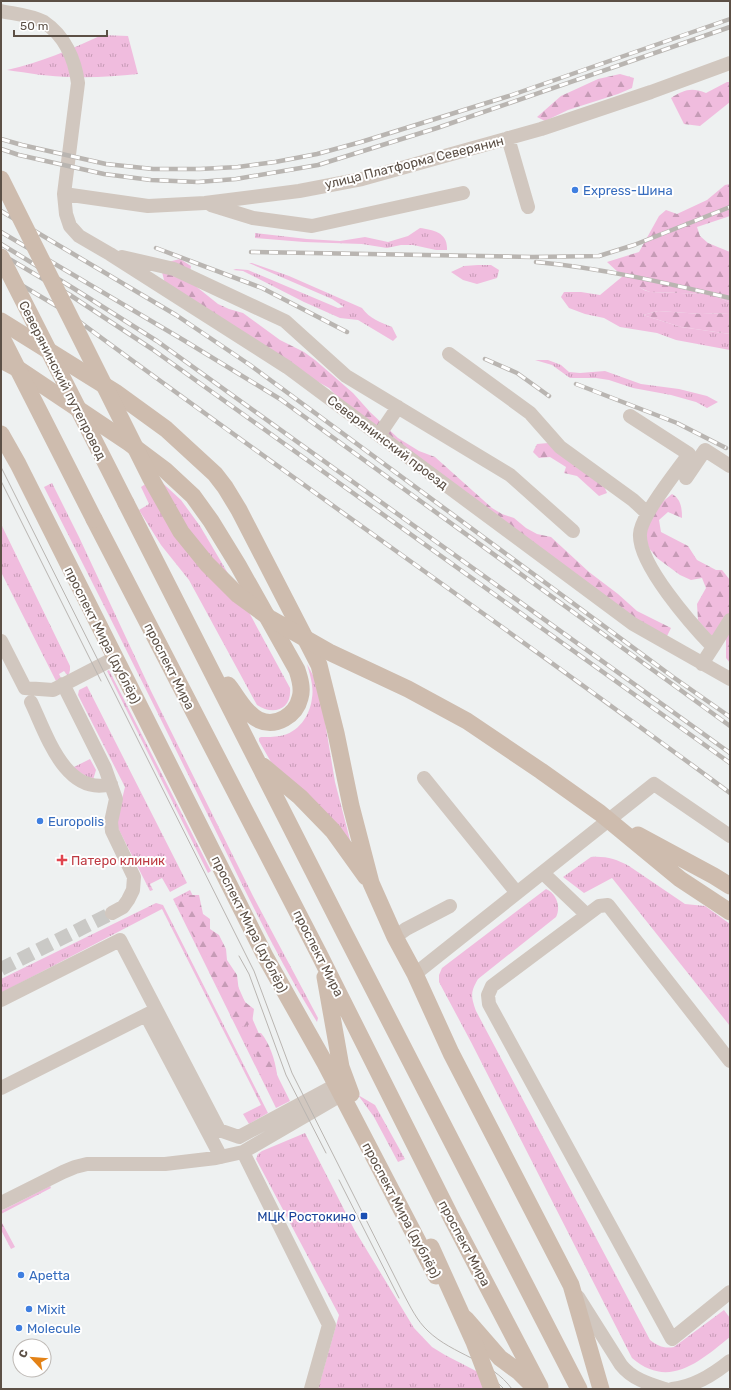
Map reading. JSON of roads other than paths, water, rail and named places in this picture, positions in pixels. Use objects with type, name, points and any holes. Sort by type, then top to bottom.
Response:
[{"type":"main road","points":[[1,179],[150,477],[181,532],[207,564],[238,595],[270,619],[329,652],[408,689],[467,721],[541,771],[600,814],[680,879],[730,912]]},
{"type":"main road","name":"Северянинский путепровод","points":[[1,257],[199,646]]},
{"type":"main road","points":[[1,321],[115,392],[166,429],[215,474],[240,510],[319,665],[336,733],[351,806],[371,883],[395,937],[415,974],[451,1053],[571,1285],[601,1389]]},
{"type":"main road","name":"проспект Мира","points":[[1,336],[319,954],[423,1162],[542,1389]]},
{"type":"main road","points":[[1,360],[20,370],[129,442],[165,470],[193,496],[211,521],[238,565],[297,670],[301,690],[300,698],[292,714],[281,720],[273,722],[266,722],[258,719],[241,703],[199,646]]},
{"type":"main road","name":"проспект Мира (дублёр)","points":[[1,434],[18,464],[284,993],[339,1090],[417,1240],[445,1290],[486,1343],[500,1358],[519,1372],[536,1389]]},
{"type":"main road","points":[[199,646],[341,927],[579,1389]]},
{"type":"main road","points":[[258,762],[300,797],[333,831],[371,883]]},
{"type":"main road","points":[[600,814],[730,886]]},
{"type":"main road","points":[[319,954],[341,1067],[356,1108]]},
{"type":"main road","points":[[284,993],[356,1108],[431,1247],[474,1342],[492,1389]]},
{"type":"street","name":"Северянинский проезд","points":[[1,11],[26,16],[43,22],[63,40],[77,72],[78,83],[64,194],[66,214],[70,226],[80,236],[287,367],[633,624],[730,679]]},
{"type":"street","name":"улица Платформа Северянин","points":[[64,194],[148,206],[205,204],[299,191],[362,179],[541,129],[623,102],[730,63]]},
{"type":"street","points":[[508,138],[528,207]]},
{"type":"street","points":[[205,204],[253,218],[312,226],[463,193]]},
{"type":"street","points":[[110,254],[174,270],[285,321],[346,376],[510,475],[573,531]]},
{"type":"street","points":[[450,354],[530,413],[560,447],[633,500],[647,513]]},
{"type":"street","points":[[379,435],[398,407]]},
{"type":"street","points":[[630,416],[689,454],[647,513],[640,534],[644,556],[668,594],[690,623],[713,647]]},
{"type":"street","points":[[686,478],[705,450],[730,466]]},
{"type":"street","points":[[702,664],[730,620]]},
{"type":"street","points":[[1,641],[25,688],[53,690],[115,658]]},
{"type":"street","points":[[63,684],[105,768],[111,784],[116,799],[111,822],[112,831],[134,877],[133,890],[128,900],[123,907],[112,913]]},
{"type":"street","points":[[31,702],[57,757],[67,771],[78,779],[93,785],[102,786],[111,784]]},
{"type":"street","points":[[424,778],[517,893]]},
{"type":"street","points":[[415,974],[654,784],[730,836]]},
{"type":"street","points":[[543,873],[587,915]]},
{"type":"street","points":[[730,1061],[608,905],[599,906],[492,986],[488,995],[489,1004],[672,1339],[730,1293]]},
{"type":"street","points":[[395,937],[406,929],[450,906]]},
{"type":"street","points":[[1,1000],[120,940],[151,1012],[220,1157]]},
{"type":"street","points":[[151,1012],[219,1130],[239,1137],[339,1090]]},
{"type":"street","points":[[1,1088],[151,1012]]},
{"type":"street","points":[[1,1204],[64,1172],[87,1164],[165,1164],[220,1157],[243,1152],[339,1090]]},
{"type":"street","points":[[243,1152],[330,1325],[311,1389]]},
{"type":"street","points":[[571,1285],[625,1371],[644,1382],[665,1389]]},
{"type":"street","points":[[672,1389],[701,1380],[720,1369],[730,1361]]},
{"type":"tunnel","points":[[1,969],[112,913]]},
{"type":"tram line","points":[[1,467],[254,971],[292,1073],[411,1308],[428,1331],[449,1346],[494,1371],[512,1389]]},
{"type":"tram line","points":[[1,481],[101,681]]},
{"type":"tram line","points":[[239,956],[249,974],[286,1075],[326,1153]]},
{"type":"tram line","points":[[339,1180],[399,1298]]},
{"type":"tram line","points":[[478,1368],[491,1376],[504,1389]]},
{"type":"railway","points":[[1,139],[106,164],[153,169],[238,167],[275,162],[317,154],[361,142],[509,96],[730,19]]},
{"type":"railway","points":[[1,149],[19,155],[104,174],[151,180],[198,182],[236,179],[318,165],[437,128],[730,27]]},
{"type":"railway","points":[[251,252],[532,257],[599,256],[634,245],[730,207]]},
{"type":"railway","points":[[1,211],[176,315],[250,365],[673,677],[730,717]]},
{"type":"railway","points":[[1,232],[280,399],[730,726]]},
{"type":"railway","points":[[1,244],[157,341],[730,753]]},
{"type":"railway","points":[[156,248],[262,288],[347,332]]},
{"type":"railway","points":[[1,254],[70,295],[152,349],[730,763]]},
{"type":"railway","points":[[536,262],[610,272],[730,298]]},
{"type":"railway","points":[[1,273],[65,311],[730,793]]},
{"type":"railway","points":[[485,359],[517,373],[549,396]]},
{"type":"railway","points":[[576,384],[677,423],[726,448]]},
{"type":"place","name":"Express-Шина","points":[[575,190]]},
{"type":"place","name":"Europolis","points":[[40,821]]},
{"type":"place","name":"Патеро клиник","points":[[62,860]]},
{"type":"place","name":"МЦК Ростокино","points":[[364,1216]]},
{"type":"place","name":"Apetta","points":[[21,1275]]},
{"type":"place","name":"Mixit","points":[[29,1309]]},
{"type":"place","name":"Molecule","points":[[19,1328]]}]
